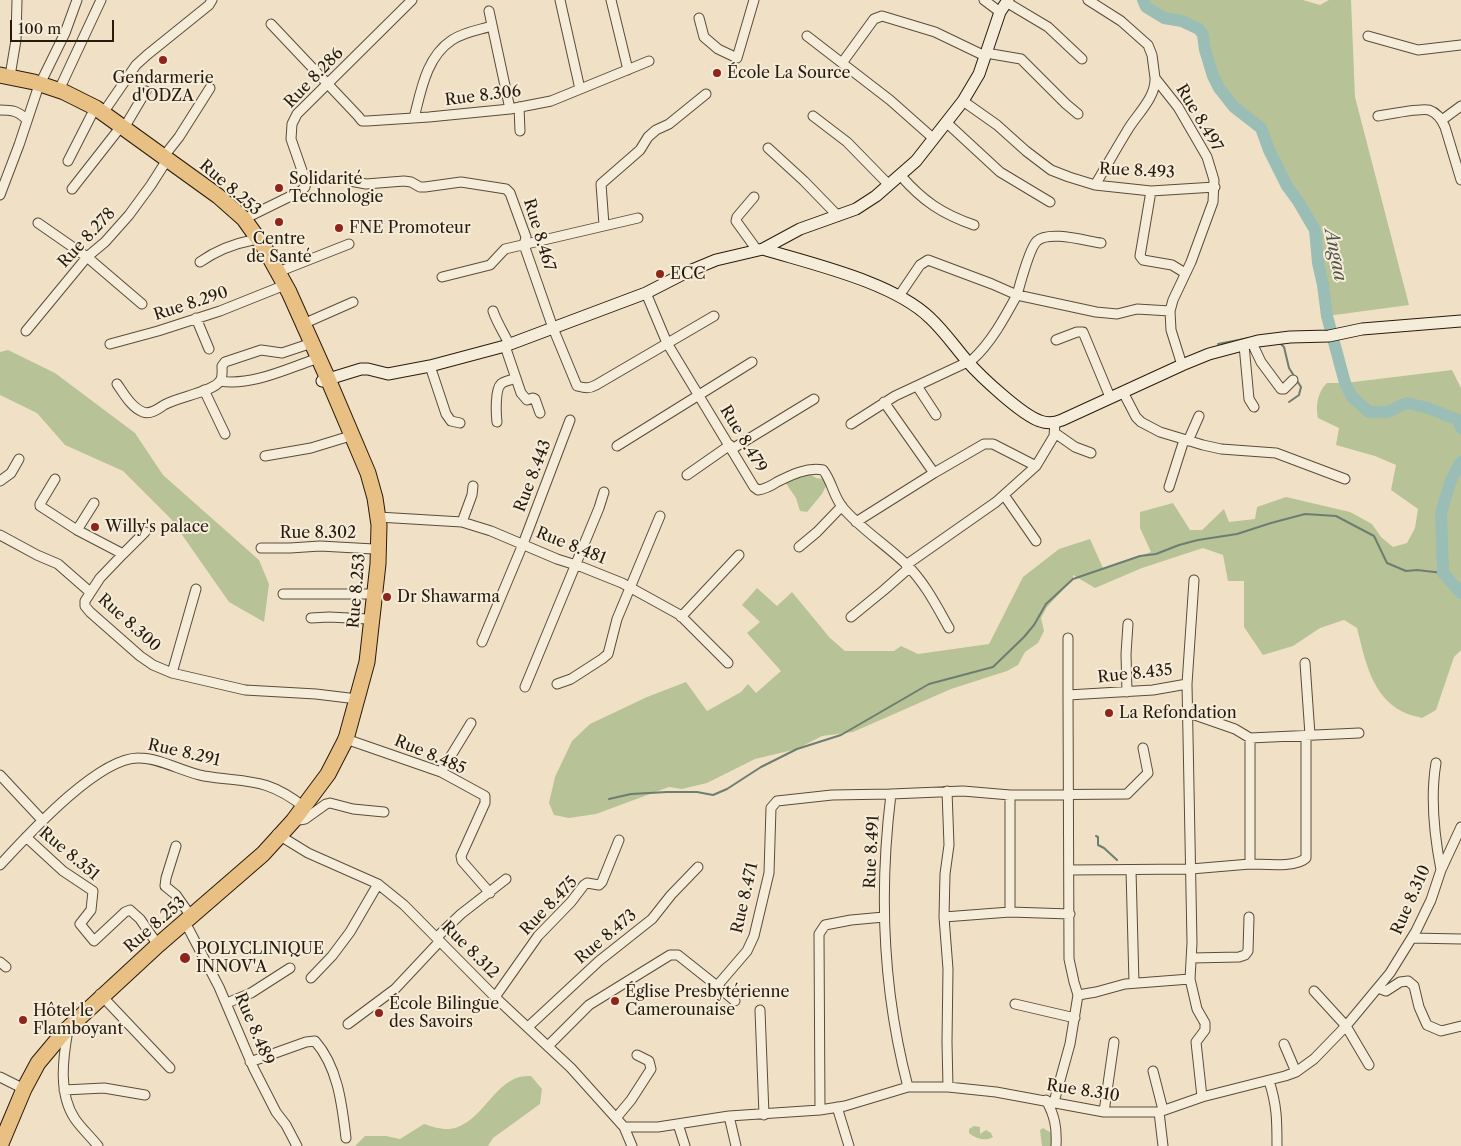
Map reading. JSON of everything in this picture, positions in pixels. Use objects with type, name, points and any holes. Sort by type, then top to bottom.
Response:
[{"type":"highway","name":"Rue 8.253","points":[[0,1131],[38,1057],[69,1024],[212,893],[279,836],[293,821],[343,738],[367,662],[378,564],[378,517],[368,473],[325,380],[306,345],[264,247],[244,219],[218,196],[98,112],[59,90],[3,77]]},
{"type":"highway","name":"Rue 8.253","points":[[39,86],[98,112]]},
{"type":"highway","name":"Rue 8.253","points":[[165,159],[223,208],[253,240],[279,280],[303,324],[359,467],[368,495],[373,524],[374,549],[368,619],[355,699]]},
{"type":"highway","name":"Rue 8.253","points":[[279,836],[302,806]]},
{"type":"highway","name":"Rue 8.253","points":[[0,1146],[21,1088]]},
{"type":"street","points":[[3,77],[16,40],[17,0]]},
{"type":"street","points":[[0,195],[39,86],[65,34],[77,0]]},
{"type":"street","points":[[59,90],[101,0]]},
{"type":"street","points":[[68,161],[98,112],[136,65],[209,5],[212,0]]},
{"type":"street","name":"Rue 8.286","points":[[244,219],[301,191],[305,187],[306,182],[290,132],[297,114],[412,0]]},
{"type":"street","points":[[560,0],[580,89]]},
{"type":"street","points":[[611,0],[628,70]]},
{"type":"street","points":[[699,18],[704,36],[718,49],[735,59],[738,57],[753,0]]},
{"type":"street","points":[[984,0],[1000,12]]},
{"type":"street","name":"Rue 8.497","points":[[1088,0],[1121,21],[1148,45],[1152,55],[1155,78],[1178,107],[1207,157],[1214,180],[1213,202],[1173,300],[1170,312],[1171,330],[1182,365]]},
{"type":"street","points":[[325,380],[361,369],[388,374],[430,366],[507,345],[646,293],[687,272],[716,260],[760,249],[800,229],[838,216],[866,203],[900,176],[934,140],[963,101],[979,74],[1000,12],[1007,1],[1048,27],[1082,59]]},
{"type":"street","points":[[489,11],[520,131]]},
{"type":"street","points":[[842,63],[874,19],[882,16],[934,32],[985,55],[1021,59],[1078,114]]},
{"type":"street","name":"Rue 8.306","points":[[271,24],[362,121],[515,108],[551,101],[649,61]]},
{"type":"street","points":[[414,118],[424,79],[438,54],[451,40],[463,34],[492,26]]},
{"type":"street","points":[[807,36],[890,100],[934,140]]},
{"type":"street","points":[[1368,36],[1418,50],[1461,45]]},
{"type":"street","points":[[1095,185],[1128,129],[1147,102],[1155,84],[1155,78]]},
{"type":"street","name":"Rue 8.278","points":[[26,331],[87,257],[105,242],[129,214],[151,185],[165,159],[210,88]]},
{"type":"street","points":[[72,189],[122,128],[146,91]]},
{"type":"street","points":[[604,225],[601,184],[640,150],[648,137],[656,130],[669,124],[706,94]]},
{"type":"street","name":"Rue 8.493","points":[[963,101],[997,125],[1051,170],[1095,185],[1151,190],[1215,187]]},
{"type":"street","points":[[1442,120],[1461,106]]},
{"type":"street","points":[[0,110],[20,112],[28,120]]},
{"type":"street","points":[[1378,116],[1428,110],[1436,114],[1442,120],[1457,153],[1461,180]]},
{"type":"street","points":[[813,116],[847,142],[889,185]]},
{"type":"street","points":[[947,123],[1000,172],[1050,202]]},
{"type":"street","points":[[768,148],[838,216]]},
{"type":"street","points":[[900,176],[917,194],[952,218],[974,225]]},
{"type":"street","name":"Rue 8.467","points":[[350,181],[366,184],[404,181],[411,182],[420,187],[461,182],[506,189],[510,193],[526,237],[524,245],[554,328],[578,386],[590,388],[667,343]]},
{"type":"street","points":[[1151,190],[1140,256],[1141,258],[1172,265],[1185,273]]},
{"type":"street","points":[[754,197],[737,217],[736,221],[760,249],[865,281],[899,296],[930,317],[968,362],[994,387],[1031,416],[1055,428],[1075,447],[1091,453]]},
{"type":"street","points":[[442,277],[490,265],[505,249],[638,218]]},
{"type":"street","points":[[38,223],[87,257],[142,304]]},
{"type":"street","points":[[851,424],[884,402],[968,362],[979,354],[1004,319],[1017,295],[1034,245],[1043,237],[1055,236],[1101,243]]},
{"type":"street","points":[[200,262],[216,251],[253,240]]},
{"type":"street","name":"Rue 8.290","points":[[110,344],[196,318],[279,280],[349,244]]},
{"type":"street","points":[[899,296],[920,265],[928,260],[1017,295],[1096,312],[1117,314],[1136,309],[1170,312]]},
{"type":"street","name":"Rue 8.479","points":[[646,293],[667,343],[754,487],[758,490],[763,490],[807,470],[820,469],[826,473],[831,489],[842,506],[856,522],[908,566],[930,593],[949,628]]},
{"type":"street","points":[[303,324],[352,302]]},
{"type":"street","points":[[493,311],[497,323],[502,328],[516,378],[524,398],[528,400],[533,398],[540,413]]},
{"type":"street","points":[[667,343],[714,316]]},
{"type":"street","points":[[196,318],[209,349]]},
{"type":"street","points":[[851,617],[884,590],[908,566],[1004,495],[1036,466],[1055,428],[1110,398],[1209,354],[1248,344],[1290,337],[1329,336],[1362,329],[1461,321]]},
{"type":"street","points":[[1056,340],[1077,332],[1083,332],[1110,398]]},
{"type":"street","points":[[1248,344],[1281,389],[1284,389],[1293,380]]},
{"type":"street","points":[[1248,344],[1249,399],[1254,407]]},
{"type":"street","points":[[220,381],[222,366],[225,362],[261,350],[282,353],[306,345]]},
{"type":"street","points":[[117,384],[132,405],[149,413],[168,403],[204,390],[220,381],[234,383],[267,376],[313,360]]},
{"type":"street","points":[[617,446],[752,362]]},
{"type":"street","points":[[430,366],[446,414],[451,421],[460,423]]},
{"type":"street","points":[[497,422],[498,387],[502,382],[516,378]]},
{"type":"street","points":[[917,386],[936,414]]},
{"type":"street","points":[[204,390],[225,434]]},
{"type":"street","points":[[1123,392],[1136,417],[1160,432],[1221,449],[1276,453],[1346,479]]},
{"type":"street","points":[[687,475],[814,399]]},
{"type":"street","points":[[884,402],[934,473]]},
{"type":"street","points":[[1169,487],[1186,440],[1198,416]]},
{"type":"street","name":"Rue 8.443","points":[[482,642],[524,544],[570,420]]},
{"type":"street","points":[[265,456],[311,448],[347,437]]},
{"type":"street","points":[[856,522],[984,444],[988,443],[1036,466]]},
{"type":"street","points":[[0,481],[11,473],[19,458]]},
{"type":"street","points":[[56,479],[40,506],[77,530],[122,554]]},
{"type":"street","points":[[462,522],[472,495],[473,486]]},
{"type":"street","points":[[525,687],[604,492]]},
{"type":"street","points":[[1004,495],[1036,541]]},
{"type":"street","points":[[77,530],[94,503]]},
{"type":"street","points":[[800,547],[842,506]]},
{"type":"street","points":[[557,684],[571,679],[608,654],[617,619],[660,516]]},
{"type":"street","name":"Rue 8.481","points":[[378,517],[462,522],[524,544],[557,559],[630,586],[681,617],[728,662]]},
{"type":"street","name":"Rue 8.300","points":[[145,532],[100,578],[85,602],[85,606],[90,612],[140,656],[153,665],[172,672],[245,690],[316,694],[355,699]]},
{"type":"street","points":[[0,535],[36,555],[58,564],[90,592]]},
{"type":"street","name":"Rue 8.302","points":[[261,548],[320,546],[374,549]]},
{"type":"street","points":[[681,617],[740,554]]},
{"type":"street","points":[[1188,684],[1194,580]]},
{"type":"street","points":[[172,672],[196,589]]},
{"type":"street","points":[[283,594],[371,594]]},
{"type":"street","points":[[311,618],[329,616],[368,619]]},
{"type":"street","points":[[1127,692],[1126,654],[1128,624]]},
{"type":"street","points":[[1056,1146],[1057,1131],[1050,1101],[1064,1070],[1078,995],[1070,959],[1068,638]]},
{"type":"street","points":[[1070,870],[1191,869],[1250,864],[1287,864],[1300,862],[1306,858],[1308,735],[1305,663]]},
{"type":"street","name":"Rue 8.435","points":[[1068,695],[1153,690],[1188,684],[1192,958],[1190,979],[1197,1009],[1205,1024],[1205,1030],[1196,1042],[1202,1096]]},
{"type":"street","points":[[1189,713],[1235,729],[1250,738],[1359,733]]},
{"type":"street","points":[[441,772],[471,723]]},
{"type":"street","name":"Rue 8.485","points":[[343,738],[441,772],[485,796],[486,800],[461,856],[462,862],[490,893]]},
{"type":"street","points":[[1250,738],[1250,864]]},
{"type":"street","name":"Rue 8.491","points":[[908,1087],[898,1051],[892,1018],[884,917],[886,836],[892,794],[947,791],[1010,795],[1127,794],[1148,773],[1143,748]]},
{"type":"street","name":"Rue 8.291","points":[[0,865],[42,820],[109,766],[128,758],[147,758],[205,776],[263,783],[279,790],[302,806]]},
{"type":"street","points":[[1436,763],[1432,797],[1441,870]]},
{"type":"street","points":[[0,775],[42,820]]},
{"type":"street","points":[[947,791],[949,845],[945,874],[944,917],[948,970],[948,1087]]},
{"type":"street","name":"Rue 8.471","points":[[717,986],[747,951],[754,936],[769,873],[773,804],[776,801],[832,795],[892,794]]},
{"type":"street","points":[[1010,795],[1010,912]]},
{"type":"street","points":[[293,821],[305,819],[326,804],[384,812]]},
{"type":"street","name":"Rue 8.310","points":[[624,1127],[658,1127],[729,1116],[820,1110],[908,1087],[948,1087],[996,1092],[1104,1112],[1161,1111],[1202,1096],[1269,1081],[1296,1072],[1314,1059],[1346,1026],[1403,955],[1431,900],[1441,870],[1461,828]]},
{"type":"street","name":"Rue 8.312","points":[[279,836],[314,856],[378,884],[404,905],[495,997],[548,1046],[624,1127],[632,1146]]},
{"type":"street","name":"Rue 8.351","points":[[26,837],[63,871],[93,891],[91,910],[80,924],[94,941],[125,912],[130,910],[140,919],[157,944]]},
{"type":"street","name":"Rue 8.475","points":[[495,997],[538,936],[571,902],[584,885],[601,884],[619,840]]},
{"type":"street","name":"Rue 8.489","points":[[176,846],[170,862],[165,886],[176,895],[226,1003],[250,1062],[276,1112],[297,1146]]},
{"type":"street","name":"Rue 8.473","points":[[528,1027],[599,961],[652,919],[671,895],[698,867]]},
{"type":"street","points":[[1131,870],[1134,983]]},
{"type":"street","points":[[348,1024],[396,989],[461,914],[506,879]]},
{"type":"street","points":[[310,978],[332,956],[350,932],[378,884]]},
{"type":"street","points":[[944,917],[1010,912],[1070,914]]},
{"type":"street","points":[[820,1110],[819,934],[825,925],[884,917]]},
{"type":"street","points":[[1192,958],[1239,957],[1245,955],[1248,950],[1249,917]]},
{"type":"street","points":[[1412,938],[1461,939]]},
{"type":"street","points":[[548,1046],[589,1005],[670,955],[678,955],[735,1001]]},
{"type":"street","points":[[226,1003],[251,993],[290,968]]},
{"type":"street","points":[[1078,995],[1134,983],[1190,979]]},
{"type":"street","points":[[1378,988],[1386,991],[1400,982],[1408,981],[1414,986],[1419,1007],[1427,1025],[1441,1031],[1461,1026]]},
{"type":"street","points":[[1314,991],[1346,1026],[1369,1065]]},
{"type":"street","points":[[100,994],[170,1068]]},
{"type":"street","points":[[1015,1004],[1075,1018]]},
{"type":"street","points":[[760,1010],[764,1115]]},
{"type":"street","points":[[69,1024],[65,1048],[64,1090],[75,1120],[98,1146]]},
{"type":"street","points":[[250,1062],[306,1042],[315,1041],[338,1086],[346,1138]]},
{"type":"street","points":[[1104,1112],[1114,1042]]},
{"type":"street","points":[[1284,1044],[1296,1072]]},
{"type":"street","points":[[616,1118],[631,1100],[651,1069],[649,1061],[637,1054]]},
{"type":"street","points":[[1153,1071],[1161,1111],[1164,1146]]},
{"type":"street","points":[[0,1077],[21,1088]]},
{"type":"street","points":[[1269,1081],[1278,1119],[1277,1146]]},
{"type":"street","points":[[64,1090],[104,1088],[146,1095]]},
{"type":"street","points":[[837,1107],[849,1146]]},
{"type":"street","points":[[729,1116],[736,1146]]},
{"type":"street","points":[[678,1124],[685,1146]]},
{"type":"green space","points":[[1143,0],[1303,0],[1320,5],[1329,0],[1351,0],[1355,97],[1409,305],[1327,316],[1318,263],[1315,230],[1287,186],[1269,150],[1261,128],[1234,107],[1219,88],[1205,50],[1203,35],[1199,29],[1182,21],[1164,18],[1146,7]]},
{"type":"green space","points":[[8,350],[55,373],[135,433],[163,475],[259,560],[269,584],[264,622],[229,602],[171,519],[123,471],[65,445],[37,413],[0,395],[0,352]]},
{"type":"green space","points":[[1452,370],[1461,388],[1461,650],[1454,657],[1436,710],[1422,718],[1403,712],[1383,696],[1371,676],[1357,628],[1344,620],[1320,628],[1293,646],[1263,655],[1244,627],[1244,581],[1228,581],[1223,555],[1203,548],[1142,568],[1095,588],[1073,575],[1073,579],[1047,607],[1041,618],[1044,631],[1038,643],[1025,652],[1018,665],[1007,671],[951,689],[853,732],[822,736],[797,749],[755,759],[707,783],[682,789],[669,787],[596,814],[569,818],[554,815],[549,803],[555,777],[572,741],[590,724],[647,697],[686,682],[707,711],[741,692],[748,684],[756,693],[781,671],[747,633],[760,622],[742,605],[757,588],[777,606],[792,592],[830,638],[845,651],[894,651],[901,646],[918,654],[989,644],[1023,577],[1059,549],[1090,539],[1103,568],[1151,552],[1140,528],[1140,512],[1173,503],[1190,530],[1202,530],[1224,509],[1229,522],[1255,519],[1257,507],[1286,497],[1350,512],[1372,524],[1381,537],[1393,547],[1407,543],[1415,528],[1418,509],[1391,490],[1396,465],[1375,456],[1336,445],[1339,428],[1318,418],[1318,399],[1321,390],[1327,383],[1345,383]]},
{"type":"green space","points":[[810,474],[816,478],[823,479],[826,486],[807,512],[800,511],[796,498],[785,482]]},
{"type":"green space","points":[[531,1076],[542,1089],[540,1104],[493,1138],[488,1146],[355,1146],[365,1136],[386,1136],[400,1139],[424,1124],[443,1129],[455,1128],[473,1118],[510,1081],[519,1077]]},
{"type":"green space","points":[[974,1126],[980,1127],[980,1134],[986,1130],[993,1137],[980,1139],[974,1136],[969,1133],[969,1129]]},
{"type":"green space","points":[[1043,1128],[1053,1134],[1054,1146],[1042,1146],[1040,1130]]},
{"type":"waterway","name":"Angaa","points":[[1143,0],[1146,7],[1164,18],[1182,21],[1199,29],[1203,35],[1205,50],[1219,88],[1234,107],[1261,128],[1269,150],[1287,186],[1315,230],[1318,263],[1327,316],[1345,383],[1352,397],[1369,412],[1387,412],[1407,403],[1428,408],[1458,420],[1461,428]]},
{"type":"waterway","points":[[1218,344],[1249,338]]},
{"type":"waterway","points":[[1281,344],[1284,347],[1289,368],[1301,387],[1299,395],[1289,402]]},
{"type":"waterway","name":"Angaa","points":[[1461,462],[1451,480],[1441,513],[1443,573],[1461,593]]},
{"type":"waterway","points":[[609,799],[631,794],[667,792],[697,792],[713,795],[727,789],[761,767],[797,749],[841,735],[929,684],[993,667],[1024,637],[1034,625],[1046,604],[1073,579],[1140,556],[1156,554],[1179,545],[1237,534],[1305,514],[1336,516],[1374,536],[1387,563],[1406,571],[1417,570],[1443,573]]},
{"type":"waterway","points":[[1096,836],[1098,837],[1098,845],[1117,860]]},
{"type":"place","name":"Gendarmerie d'ODZA","points":[[163,60]]},
{"type":"place","name":"École La Source","points":[[717,73]]},
{"type":"place","name":"Solidarité Technologie","points":[[279,188]]},
{"type":"place","name":"Centre de Santé","points":[[279,222]]},
{"type":"place","name":"FNE Promoteur","points":[[339,228]]},
{"type":"place","name":"ECC","points":[[660,274]]},
{"type":"place","name":"Willy's palace","points":[[95,527]]},
{"type":"place","name":"Dr Shawarma","points":[[387,597]]},
{"type":"place","name":"La Refondation","points":[[1109,713]]},
{"type":"place","name":"POLYCLINIQUE INNOV'A","points":[[185,958]]},
{"type":"place","name":"Église Presbytérienne Camerounaise","points":[[615,1001]]},
{"type":"place","name":"École Bilingue des Savoirs","points":[[379,1013]]},
{"type":"place","name":"Hôtel le Flamboyant","points":[[23,1020]]}]
